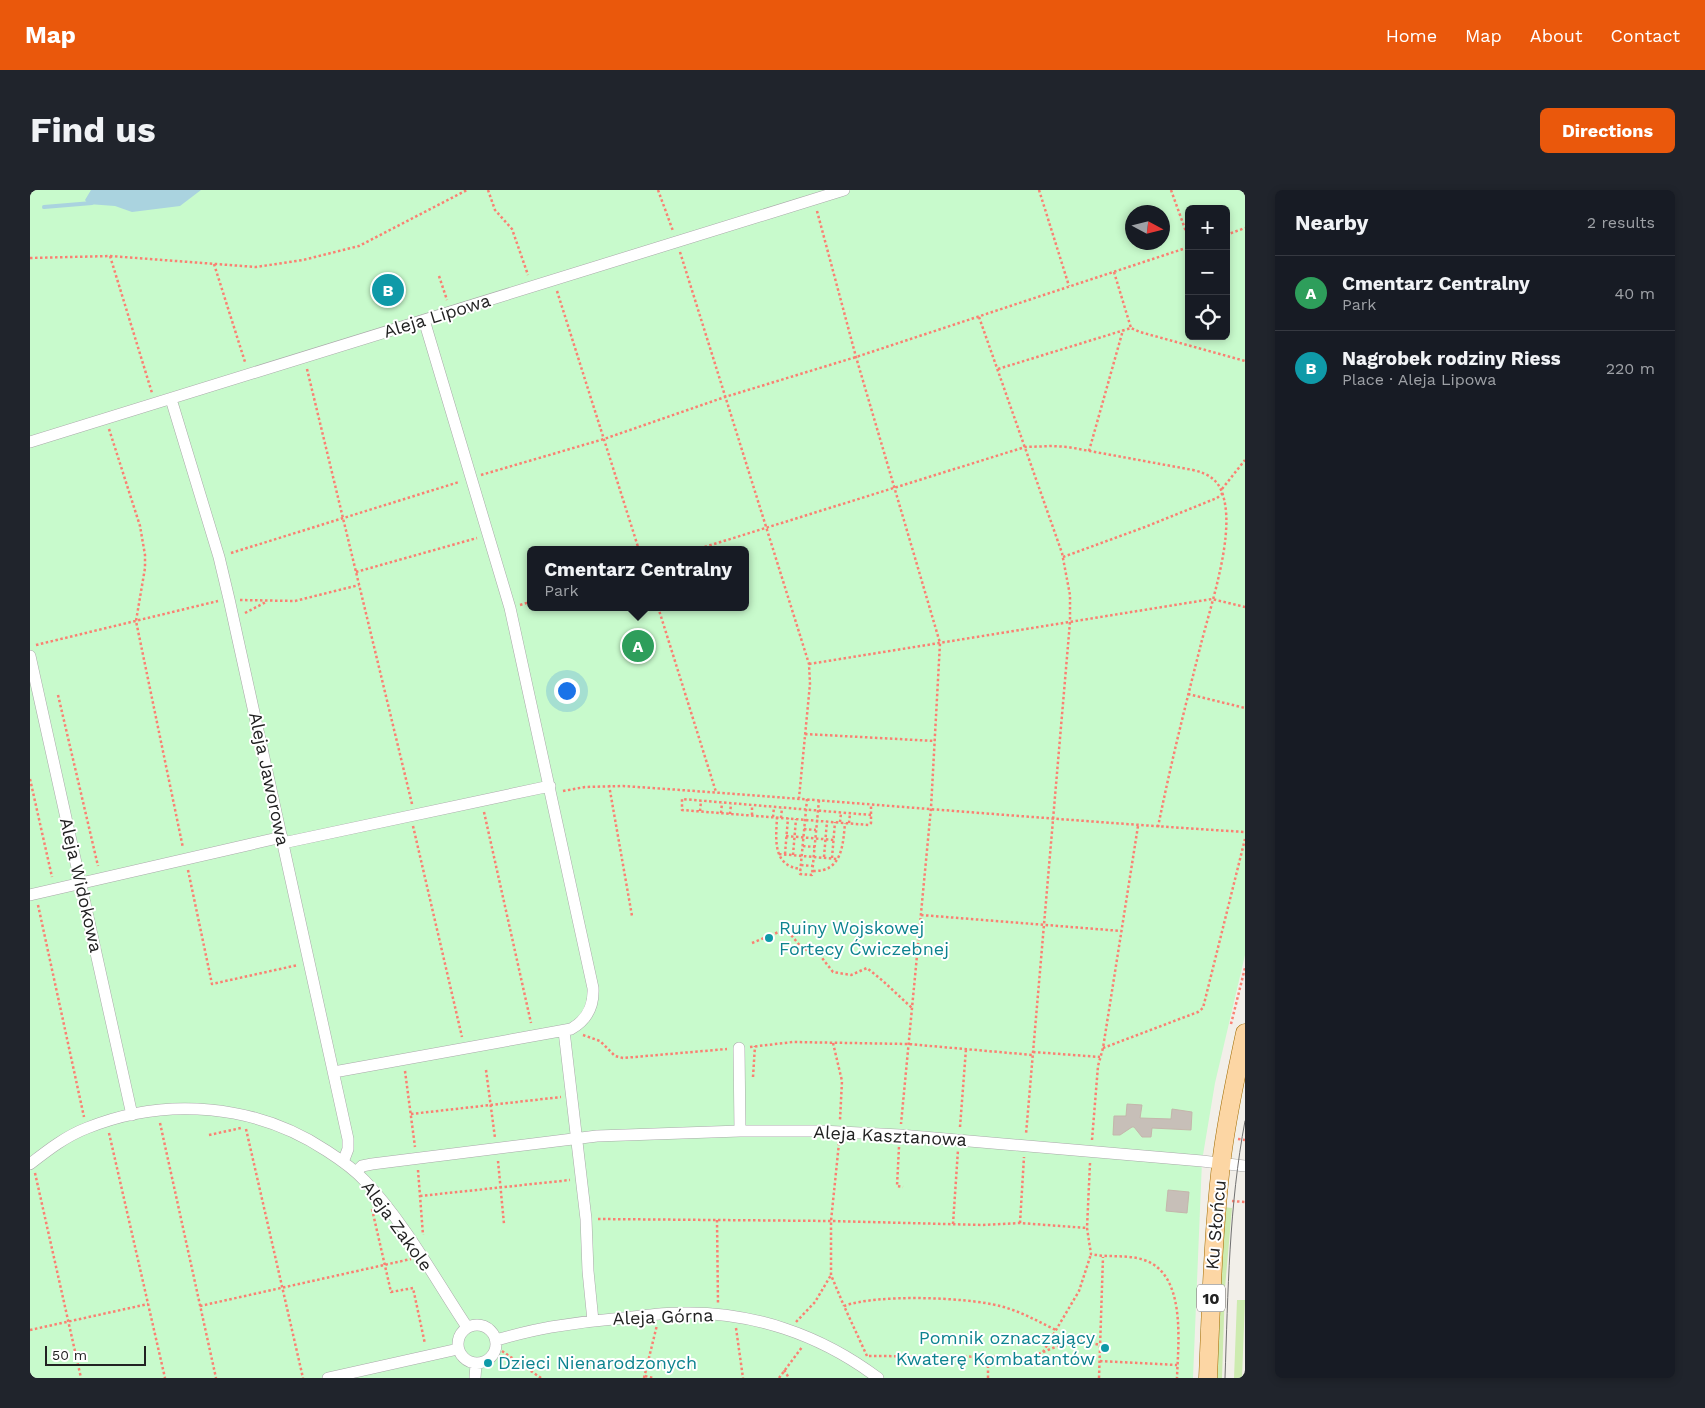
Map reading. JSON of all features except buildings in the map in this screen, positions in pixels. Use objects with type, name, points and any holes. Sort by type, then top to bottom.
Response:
[{"type":"main road","name":"Ku Słońcu","points":[[1208,1378],[1211,1281],[1221,1163],[1245,1033]]},
{"type":"street","name":"Aleja Lipowa","points":[[30,442],[844,190]]},
{"type":"street","points":[[334,1072],[566,1030],[582,1022],[593,1004],[593,988],[510,608],[424,320]]},
{"type":"street","name":"Aleja Jaworowa","points":[[171,399],[219,557],[234,620],[348,1139],[348,1149],[343,1162]]},
{"type":"street","name":"Aleja Widokowa","points":[[30,656],[132,1114]]},
{"type":"street","points":[[33,894],[186,859],[481,800],[550,790]]},
{"type":"street","points":[[566,1030],[586,1219],[588,1271],[593,1321]]},
{"type":"street","points":[[739,1048],[740,1131]]},
{"type":"street","name":"Aleja Zakole","points":[[31,1163],[58,1143],[87,1128],[132,1114],[182,1108],[209,1109],[245,1114],[298,1134],[356,1172],[382,1200],[467,1327]]},
{"type":"street","name":"Aleja Kasztanowa","points":[[356,1172],[362,1166],[372,1164],[597,1136],[740,1131],[840,1131],[1221,1163]]},
{"type":"street","name":"Ku Słońcu","points":[[1221,1163],[1245,1166]]},
{"type":"street","name":"Aleja Górna","points":[[476,1364],[490,1359],[496,1344],[550,1327],[660,1314],[718,1314],[754,1319],[789,1330],[833,1348],[878,1378]]},
{"type":"street","points":[[475,1378],[476,1364],[465,1360],[458,1349],[459,1337],[467,1327],[475,1325],[485,1326],[491,1331],[496,1344]]},
{"type":"street","points":[[328,1378],[458,1349]]},
{"type":"path","points":[[30,258],[110,256],[256,267],[303,260],[359,246],[467,190]]},
{"type":"path","points":[[488,190],[495,210],[512,229],[532,286]]},
{"type":"path","points":[[658,190],[677,242],[809,664],[810,684],[799,798]]},
{"type":"path","points":[[1039,190],[1069,286]]},
{"type":"path","points":[[1171,190],[1185,229]]},
{"type":"path","points":[[814,199],[856,357],[940,643],[931,808],[900,1135],[897,1186],[903,1187]]},
{"type":"path","points":[[1230,234],[1245,228]]},
{"type":"path","points":[[219,557],[343,517],[604,439],[725,397],[856,357],[1185,248]]},
{"type":"path","points":[[110,256],[156,403]]},
{"type":"path","points":[[214,264],[249,374]]},
{"type":"path","points":[[1114,272],[1131,328]]},
{"type":"path","points":[[439,276],[451,312]]},
{"type":"path","points":[[554,280],[638,546]]},
{"type":"path","points":[[979,317],[1063,557],[1070,595],[1070,622],[1020,1223]]},
{"type":"path","points":[[998,369],[1131,328],[1245,361]]},
{"type":"path","points":[[1089,451],[1123,330]]},
{"type":"path","points":[[304,358],[413,815],[465,1048]]},
{"type":"path","points":[[106,419],[140,526],[145,555],[144,580],[136,621],[212,984],[309,962]]},
{"type":"path","points":[[708,546],[1025,447],[1052,446],[1089,451],[1203,472],[1217,481],[1222,491],[1226,510],[1225,540],[1158,827]]},
{"type":"path","points":[[1063,557],[1145,527],[1216,498],[1244,461]]},
{"type":"path","points":[[356,572],[488,535]]},
{"type":"path","points":[[30,646],[229,599],[295,600],[359,585]]},
{"type":"path","points":[[809,664],[1212,599],[1245,607]]},
{"type":"path","points":[[234,620],[268,601]]},
{"type":"path","points":[[659,611],[716,792]]},
{"type":"path","points":[[1188,694],[1245,708]]},
{"type":"path","points":[[58,695],[101,878]]},
{"type":"path","points":[[805,734],[935,741]]},
{"type":"path","points":[[30,778],[54,889]]},
{"type":"path","points":[[550,790],[609,786],[716,792],[1138,826],[1245,832]]},
{"type":"path","points":[[609,786],[632,916]]},
{"type":"path","points":[[807,799],[800,874],[812,875],[819,800]]},
{"type":"path","points":[[481,800],[534,1036]]},
{"type":"path","points":[[871,804],[871,816],[869,825],[682,810],[682,800],[871,816]]},
{"type":"path","points":[[700,811],[701,801]]},
{"type":"path","points":[[721,813],[722,803]]},
{"type":"path","points":[[730,814],[731,804]]},
{"type":"path","points":[[752,806],[752,816]]},
{"type":"path","points":[[773,817],[774,807]]},
{"type":"path","points":[[781,818],[782,808]]},
{"type":"path","points":[[840,813],[840,822]]},
{"type":"path","points":[[849,823],[850,814]]},
{"type":"path","points":[[777,817],[776,834],[779,854],[785,864],[801,867],[813,866]]},
{"type":"path","points":[[785,854],[788,818]]},
{"type":"path","points":[[793,855],[796,819]]},
{"type":"path","points":[[824,858],[827,821]]},
{"type":"path","points":[[832,858],[835,822]]},
{"type":"path","points":[[813,871],[822,871],[829,868],[837,859],[843,844],[845,823]]},
{"type":"path","points":[[1043,1352],[1078,1291],[1091,1254],[1087,1228],[1097,1071],[1103,1048],[1138,826]]},
{"type":"path","points":[[804,829],[816,830]]},
{"type":"path","points":[[786,836],[834,840]]},
{"type":"path","points":[[1103,1048],[1198,1012],[1203,1008],[1245,839]]},
{"type":"path","points":[[803,846],[815,847]]},
{"type":"path","points":[[779,854],[837,859]]},
{"type":"path","points":[[33,894],[87,1128]]},
{"type":"path","points":[[921,915],[1121,931]]},
{"type":"path","points":[[752,943],[786,929],[802,948],[819,954],[833,972],[851,975],[867,968],[884,981],[912,1008]]},
{"type":"path","points":[[566,1030],[600,1041],[615,1056],[623,1058],[793,1042],[908,1044],[1033,1054],[1100,1057]]},
{"type":"path","points":[[833,1043],[842,1081],[840,1131],[831,1221],[831,1275],[867,1356],[865,1368]]},
{"type":"path","points":[[411,1114],[572,1096]]},
{"type":"path","points":[[159,1120],[216,1378]]},
{"type":"path","points":[[209,1135],[245,1127],[303,1378]]},
{"type":"path","points":[[109,1131],[165,1378]]},
{"type":"path","points":[[31,1163],[82,1378]]},
{"type":"path","points":[[420,1196],[582,1179]]},
{"type":"path","points":[[1224,1200],[1245,1202]]},
{"type":"path","points":[[371,1205],[392,1292],[413,1288],[428,1356]]},
{"type":"path","points":[[586,1219],[831,1221],[983,1225],[1020,1223],[1087,1228]]},
{"type":"path","points":[[717,1220],[718,1314]]},
{"type":"path","points":[[1091,1254],[1151,1262],[1164,1275],[1170,1284],[1176,1306],[1179,1335],[1177,1378]]},
{"type":"path","points":[[200,1306],[421,1257]]},
{"type":"path","points":[[1099,1378],[1103,1257]]},
{"type":"path","points":[[789,1330],[812,1307],[831,1275]]},
{"type":"path","points":[[844,1306],[866,1300],[922,1299],[978,1302],[1001,1306],[1019,1312],[1056,1330]]},
{"type":"path","points":[[30,1330],[148,1304]]},
{"type":"path","points":[[653,1378],[645,1377],[660,1314]]},
{"type":"path","points":[[735,1316],[743,1378]]},
{"type":"path","points":[[779,1378],[809,1338]]},
{"type":"path","points":[[867,1356],[1031,1357],[1070,1341],[1082,1341],[1100,1345]]},
{"type":"path","points":[[496,1344],[541,1378]]},
{"type":"path","points":[[988,1356],[988,1378]]},
{"type":"path","points":[[1100,1361],[1178,1365]]},
{"type":"path","points":[[784,1370],[789,1378]]},
{"type":"green space","points":[[30,190],[1245,190],[1245,955],[1215,1083],[1202,1161],[1193,1378],[30,1378]]},
{"type":"green space","points":[[1224,1207],[1232,1208],[1225,1288],[1222,1378],[1215,1378]]},
{"type":"green space","points":[[1237,1300],[1245,1300],[1242,1378],[1234,1378]]},
{"type":"water","points":[[91,190],[201,190],[180,206],[132,212],[115,206],[88,204],[85,200]]},
{"type":"waterway","points":[[44,207],[92,203]]},
{"type":"tram line","points":[[1225,1378],[1232,1217],[1245,1121]]},
{"type":"place","name":"Nagrobek rodziny Riess","points":[[388,290]]},
{"type":"place","name":"Cmentarz Centralny","points":[[638,646]]},
{"type":"place","name":"Ruiny Wojskowej Fortecy Ćwiczebnej","points":[[769,938]]},
{"type":"place","name":"Pomnik oznaczający Kwaterę Kombatantów","points":[[1105,1348]]},
{"type":"place","name":"Dzieci Nienarodzonych","points":[[488,1363]]}]
